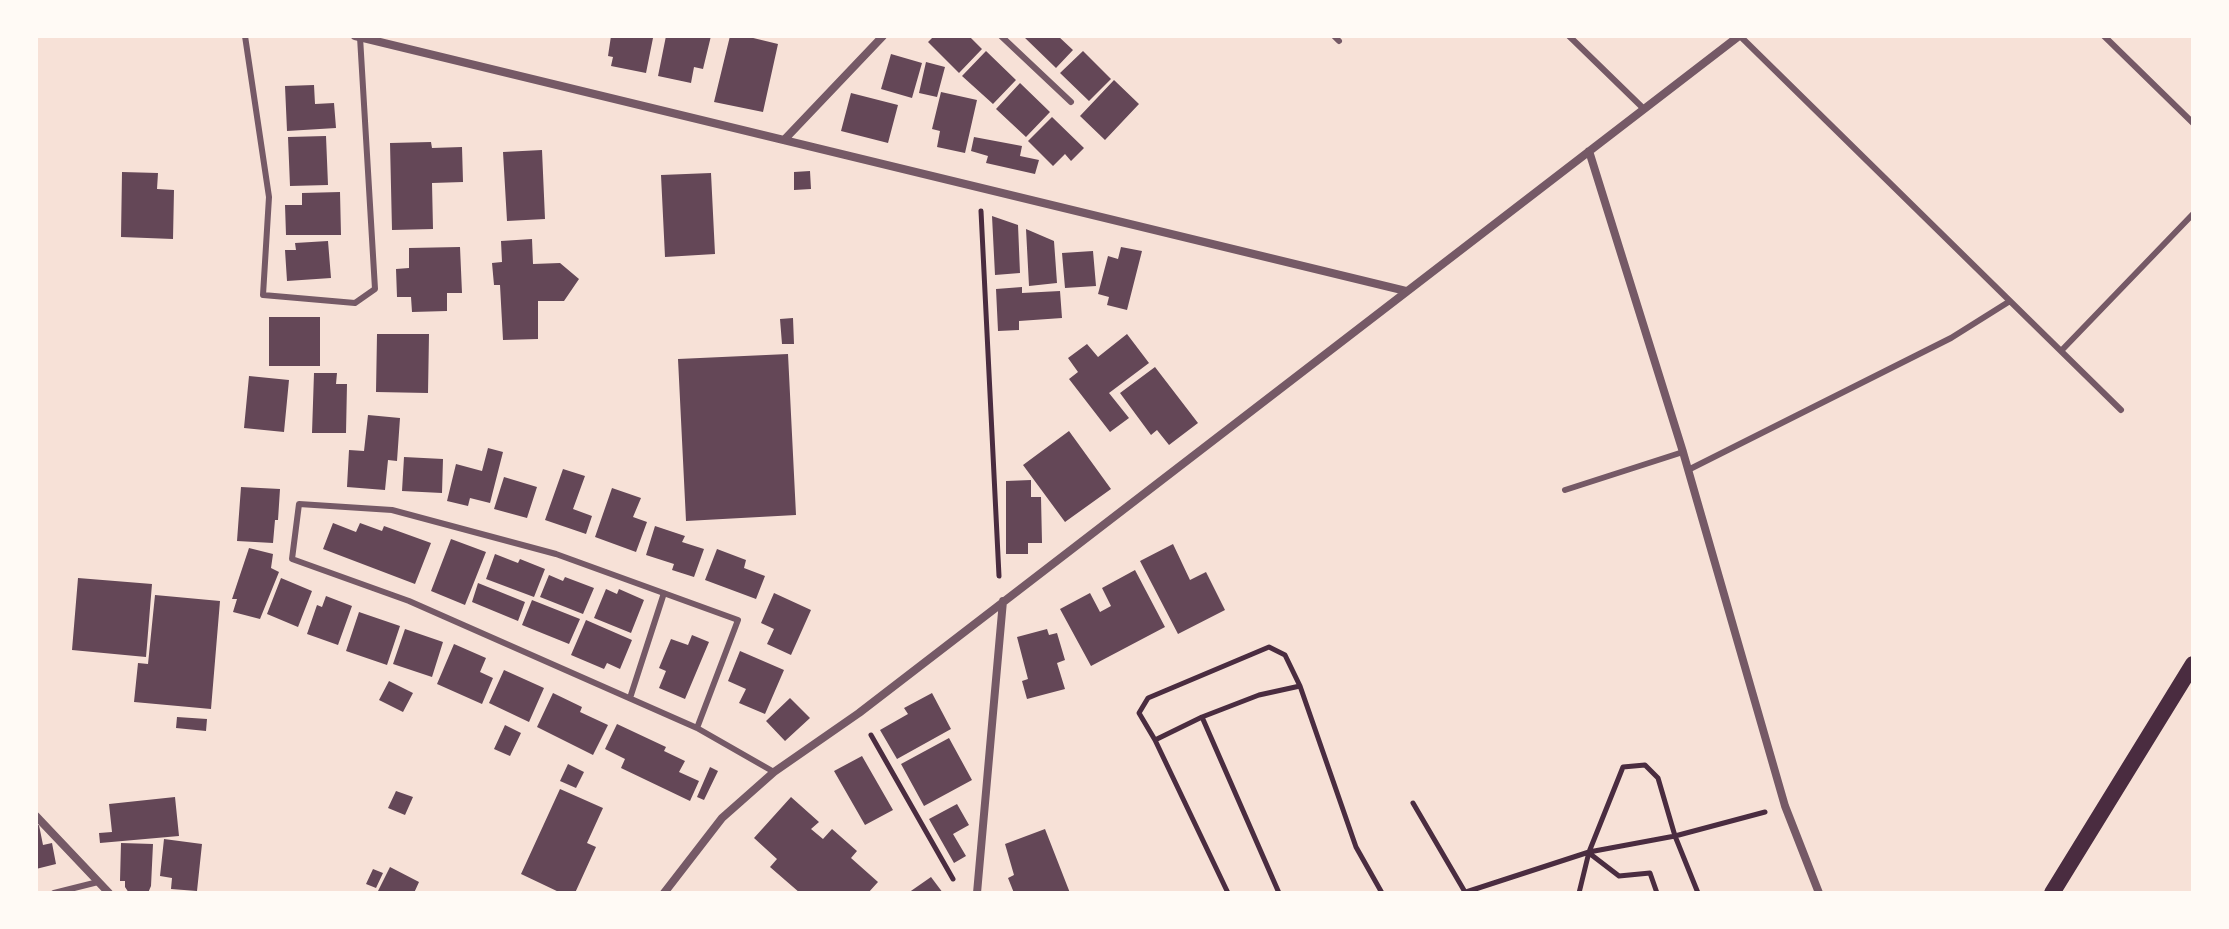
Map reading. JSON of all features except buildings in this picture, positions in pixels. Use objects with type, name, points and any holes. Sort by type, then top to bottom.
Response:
[{"type":"main road","points":[[2052,893],[2193,664]]},
{"type":"street","points":[[784,140],[883,36]]},
{"type":"street","points":[[664,893],[722,818],[774,772],[859,713],[1739,36]]},
{"type":"street","points":[[357,37],[1406,291]]},
{"type":"street","points":[[1589,151],[1683,452],[1785,806],[1819,893]]},
{"type":"street","points":[[977,893],[1003,601]]},
{"type":"street","points":[[36,816],[109,893]]},
{"type":"lane","points":[[245,36],[269,197],[263,295],[355,303],[375,289],[357,37]]},
{"type":"lane","points":[[1001,36],[1071,102]]},
{"type":"lane","points":[[1569,36],[1644,109]]},
{"type":"lane","points":[[1739,36],[2121,410]]},
{"type":"lane","points":[[2104,36],[2193,123]]},
{"type":"lane","points":[[2061,351],[2193,214]]},
{"type":"lane","points":[[1688,470],[1951,338],[2010,301]]},
{"type":"lane","points":[[1565,490],[1683,452]]},
{"type":"lane","points":[[697,728],[738,620],[556,554],[392,510],[299,504],[292,559],[409,601],[630,698],[697,728],[774,772]]},
{"type":"lane","points":[[630,698],[664,593]]},
{"type":"lane","points":[[54,893],[98,882]]},
{"type":"path","points":[[980,188],[1003,601]]},
{"type":"path","points":[[1228,893],[1139,713],[1148,698],[1269,647],[1285,655],[1300,686],[1356,847],[1382,893]]},
{"type":"path","points":[[1155,740],[1202,717],[1259,695],[1300,686]]},
{"type":"path","points":[[859,713],[953,879]]},
{"type":"path","points":[[1202,717],[1279,893]]},
{"type":"path","points":[[1579,893],[1589,852],[1623,767],[1645,765],[1658,778],[1675,836],[1698,893]]},
{"type":"path","points":[[1413,803],[1465,893],[1589,852],[1675,836],[1785,806]]},
{"type":"path","points":[[1589,852],[1619,876],[1650,873],[1657,893]]}]
